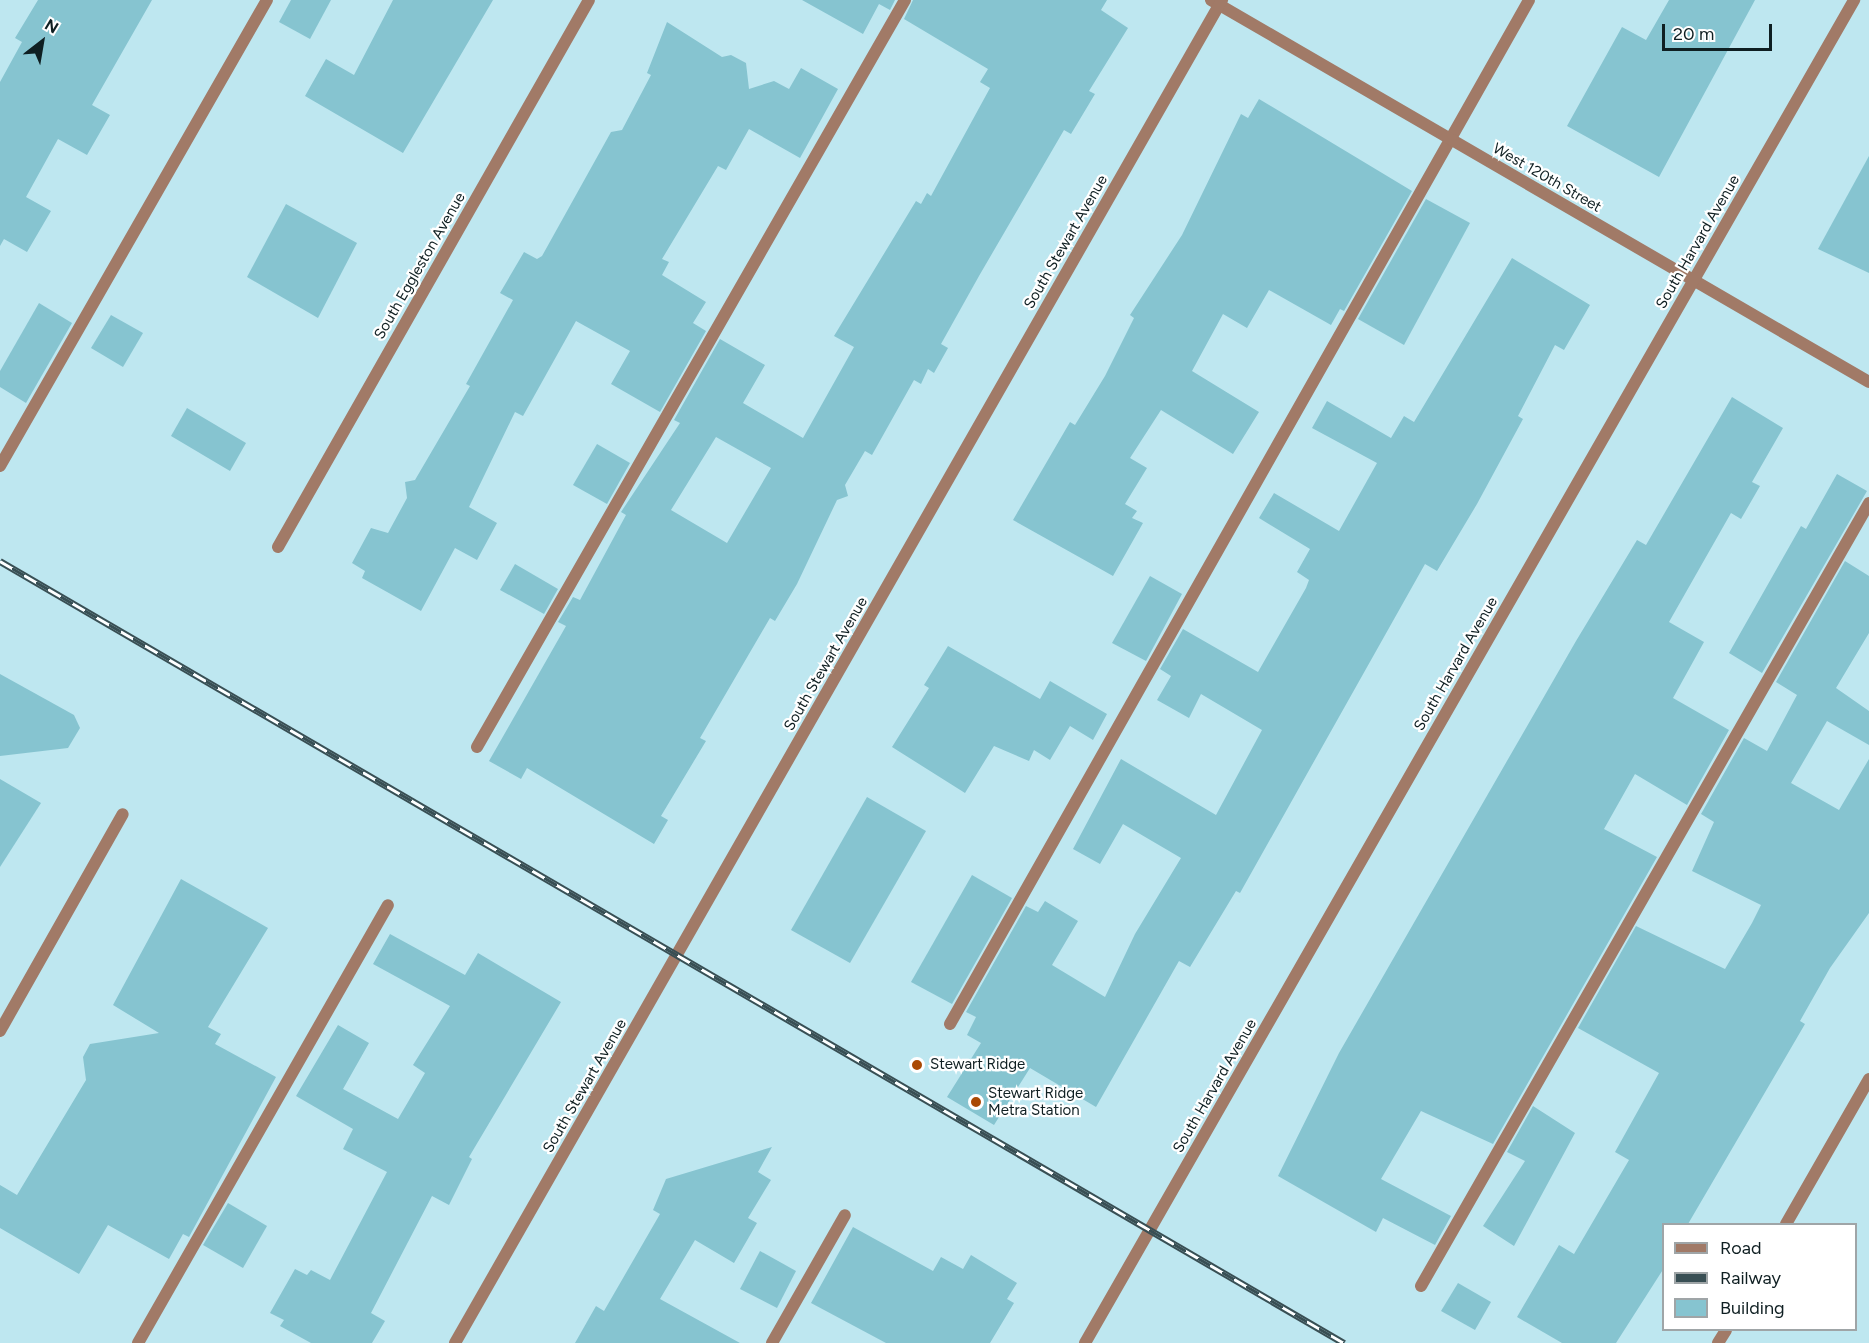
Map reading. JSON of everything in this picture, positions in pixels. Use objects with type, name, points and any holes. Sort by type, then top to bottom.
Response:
[{"type":"street","points":[[0,466],[267,0]]},
{"type":"street","name":"South Eggleston Avenue","points":[[278,547],[589,0]]},
{"type":"street","points":[[477,747],[905,0]]},
{"type":"street","points":[[950,1024],[1529,0]]},
{"type":"street","name":"South Harvard Avenue","points":[[1085,1343],[1854,0]]},
{"type":"street","name":"West 120th Street","points":[[1217,2],[1869,382]]},
{"type":"street","name":"South Stewart Avenue","points":[[455,1343],[1217,2]]},
{"type":"street","points":[[1421,1286],[1869,503]]},
{"type":"street","points":[[0,1030],[123,814]]},
{"type":"street","points":[[138,1343],[388,905]]},
{"type":"street","points":[[1787,1223],[1869,1079]]},
{"type":"street","points":[[772,1343],[845,1215]]},
{"type":"building","points":[[38,0],[152,0],[92,105],[110,115],[87,155],[58,139],[26,197],[51,211],[27,252],[4,239],[0,246],[0,82],[22,42],[15,38]]},
{"type":"building","points":[[291,0],[331,0],[310,39],[279,22]]},
{"type":"building","points":[[393,0],[493,0],[403,153],[305,96],[326,59],[354,75]]},
{"type":"building","points":[[802,0],[895,0],[890,10],[879,4],[863,34]]},
{"type":"building","points":[[913,0],[1107,0],[1101,10],[1128,28],[1089,91],[1095,94],[1071,134],[1064,130],[979,276],[941,344],[948,348],[934,373],[928,369],[921,384],[914,380],[872,455],[865,451],[845,485],[848,496],[837,500],[797,584],[775,621],[770,618],[700,738],[706,741],[661,816],[668,820],[654,844],[527,768],[521,779],[489,761],[566,626],[558,622],[573,597],[580,600],[626,515],[621,512],[680,423],[674,420],[720,339],[765,365],[743,403],[803,438],[854,347],[834,336],[916,201],[921,204],[927,193],[931,196],[990,88],[980,82],[988,69],[904,19]],"holes":[[[716,437],[771,468],[727,543],[671,510]]]},
{"type":"building","points":[[1669,0],[1755,0],[1659,177],[1567,126],[1622,27],[1646,40]]},
{"type":"building","points":[[667,22],[722,57],[731,55],[746,63],[749,89],[774,81],[789,89],[801,68],[838,89],[800,158],[749,129],[726,170],[718,166],[662,259],[669,262],[662,275],[706,302],[693,323],[706,331],[660,412],[611,384],[630,351],[576,321],[523,416],[515,412],[469,507],[497,523],[477,560],[455,548],[421,611],[362,578],[365,571],[352,563],[371,528],[388,533],[407,498],[405,482],[415,480],[470,386],[466,384],[513,300],[500,293],[524,252],[537,259],[542,256],[611,132],[622,130],[651,75],[647,73]]},
{"type":"building","points":[[1259,99],[1412,191],[1344,311],[1340,309],[1331,325],[1269,290],[1247,328],[1223,314],[1192,371],[1259,412],[1233,454],[1161,410],[1130,458],[1147,468],[1125,504],[1137,511],[1132,518],[1143,523],[1113,576],[1013,520],[1070,422],[1075,425],[1105,376],[1134,318],[1130,315],[1182,235],[1241,114],[1248,118]]},
{"type":"building","points":[[1869,156],[1869,273],[1818,249]]},
{"type":"building","points":[[1426,199],[1470,223],[1404,345],[1358,319]]},
{"type":"building","points":[[286,204],[357,243],[318,318],[247,277]]},
{"type":"building","points":[[1512,258],[1590,305],[1564,350],[1555,345],[1518,416],[1523,419],[1477,504],[1437,571],[1425,564],[1240,893],[1236,891],[1190,967],[1179,961],[1096,1107],[1030,1068],[994,1125],[947,1097],[981,1043],[967,1035],[976,1017],[966,1012],[1026,906],[1038,912],[1045,901],[1078,921],[1052,965],[1105,997],[1135,934],[1181,858],[1123,824],[1100,864],[1073,849],[1121,759],[1216,815],[1262,730],[1201,694],[1189,718],[1157,700],[1171,676],[1160,669],[1183,629],[1258,672],[1306,588],[1309,580],[1297,572],[1310,549],[1259,518],[1274,493],[1339,531],[1377,463],[1312,428],[1327,401],[1391,438],[1404,416],[1414,422]]},
{"type":"building","points":[[39,303],[72,323],[26,403],[0,387],[0,371]]},
{"type":"building","points":[[111,315],[143,333],[123,367],[91,348]]},
{"type":"building","points":[[1732,397],[1783,428],[1752,482],[1760,486],[1741,519],[1731,513],[1669,622],[1704,642],[1673,698],[1729,730],[1687,805],[1635,774],[1604,829],[1657,857],[1493,1144],[1421,1111],[1381,1179],[1451,1216],[1435,1245],[1383,1218],[1376,1232],[1278,1176],[1339,1053],[1576,641],[1637,540],[1646,545]]},
{"type":"building","points":[[187,408],[246,443],[230,471],[171,436]]},
{"type":"building","points":[[597,444],[630,463],[607,504],[573,485]]},
{"type":"building","points":[[1837,474],[1867,491],[1762,673],[1729,653],[1801,526],[1806,529]]},
{"type":"building","points":[[1845,561],[1869,576],[1869,633],[1836,688],[1869,711],[1869,745],[1827,721],[1791,783],[1839,810],[1869,759],[1869,913],[1830,968],[1800,1021],[1805,1024],[1689,1223],[1662,1223],[1662,1271],[1616,1343],[1562,1343],[1517,1317],[1559,1245],[1574,1254],[1629,1160],[1615,1152],[1659,1073],[1578,1028],[1636,926],[1725,969],[1752,923],[1761,905],[1692,871],[1714,822],[1701,814],[1744,738],[1767,751],[1797,695],[1776,682]]},
{"type":"building","points":[[515,564],[558,589],[544,614],[500,590]]},
{"type":"building","points":[[1150,576],[1182,594],[1146,661],[1112,643]]},
{"type":"building","points":[[948,646],[1040,699],[1050,681],[1107,714],[1093,740],[1070,726],[1050,760],[1034,750],[1029,761],[994,746],[965,793],[892,747],[929,688],[924,685]]},
{"type":"building","points":[[0,674],[74,715],[80,728],[68,748],[0,756]]},
{"type":"building","points":[[0,779],[41,803],[0,867]]},
{"type":"building","points":[[867,797],[926,831],[850,963],[791,930]]},
{"type":"building","points":[[972,875],[1012,898],[952,1004],[911,982]]},
{"type":"building","points":[[181,879],[268,928],[208,1027],[221,1034],[215,1044],[276,1077],[189,1237],[183,1234],[169,1259],[108,1225],[79,1274],[0,1228],[0,1185],[17,1195],[86,1080],[83,1057],[90,1044],[159,1033],[113,1005]]},
{"type":"building","points":[[390,934],[465,975],[478,953],[561,1002],[469,1157],[472,1159],[449,1205],[432,1196],[371,1313],[385,1321],[372,1343],[311,1343],[280,1326],[284,1320],[270,1313],[295,1269],[307,1275],[311,1270],[330,1280],[387,1172],[343,1149],[353,1129],[296,1096],[338,1025],[369,1043],[343,1089],[398,1119],[425,1073],[413,1065],[450,1006],[373,964]]},
{"type":"building","points":[[1533,1106],[1575,1133],[1514,1246],[1483,1226],[1525,1161],[1507,1152]]},
{"type":"building","points":[[772,1147],[758,1172],[771,1180],[748,1218],[757,1223],[734,1263],[695,1240],[660,1299],[740,1343],[575,1343],[596,1306],[604,1311],[660,1214],[653,1210],[666,1179]]},
{"type":"building","points":[[228,1203],[267,1226],[243,1268],[203,1245]]},
{"type":"building","points":[[853,1227],[933,1271],[941,1257],[963,1269],[971,1255],[1017,1283],[1007,1299],[1014,1303],[990,1343],[886,1343],[811,1303]]},
{"type":"building","points":[[760,1251],[796,1271],[777,1308],[740,1289]]},
{"type":"building","points":[[1458,1283],[1491,1302],[1475,1330],[1441,1311]]},
{"type":"railway","points":[[0,561],[1344,1343]]},
{"type":"place","name":"Stewart Ridge","points":[[917,1065]]},
{"type":"place","name":"Stewart Ridge Metra Station","points":[[976,1102]]}]
